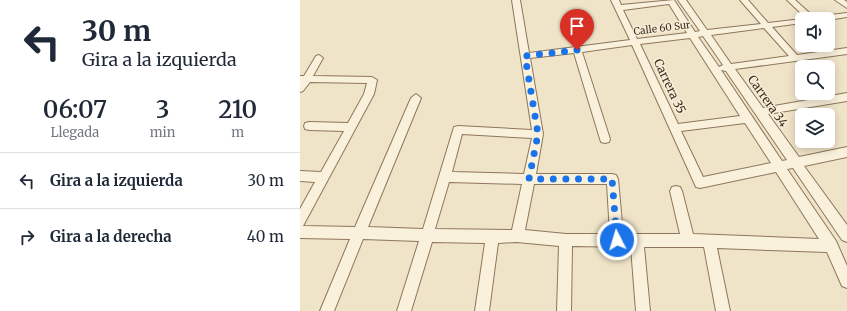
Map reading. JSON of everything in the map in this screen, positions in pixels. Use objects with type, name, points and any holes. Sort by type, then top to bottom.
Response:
[{"type":"street","points":[[516,0],[538,134],[517,236]]},
{"type":"street","name":"Carrera 34","points":[[682,0],[847,236]]},
{"type":"street","points":[[744,0],[795,58]]},
{"type":"street","points":[[792,0],[805,12]]},
{"type":"street","points":[[840,0],[847,6]]},
{"type":"street","points":[[617,4],[671,1],[821,229],[831,246],[847,281]]},
{"type":"street","name":"Carrera 35","points":[[617,4],[700,183],[780,166]]},
{"type":"street","points":[[835,16],[847,15]]},
{"type":"street","name":"Calle 60 Sur","points":[[525,56],[795,22]]},
{"type":"street","points":[[577,50],[605,139]]},
{"type":"street","points":[[716,69],[847,51]]},
{"type":"street","points":[[300,90],[304,79],[319,58]]},
{"type":"street","points":[[300,220],[368,94],[372,80],[304,79]]},
{"type":"street","points":[[760,112],[847,97]]},
{"type":"street","points":[[327,311],[416,98]]},
{"type":"street","points":[[675,128],[749,120]]},
{"type":"street","points":[[309,126],[350,127]]},
{"type":"street","points":[[404,311],[426,235],[446,177],[458,130],[538,134]]},
{"type":"street","points":[[780,166],[847,152]]},
{"type":"street","points":[[300,176],[324,177]]},
{"type":"street","points":[[446,177],[612,179],[617,240]]},
{"type":"street","points":[[676,191],[688,242]]},
{"type":"street","points":[[821,229],[847,236]]},
{"type":"street","points":[[300,232],[359,232],[492,237],[517,236],[566,240],[637,240],[831,246]]},
{"type":"street","points":[[482,311],[492,237]]},
{"type":"street","points":[[564,311],[566,240]]},
{"type":"street","points":[[637,240],[644,311]]},
{"type":"street","points":[[709,242],[723,311]]},
{"type":"route","points":[[577,50],[525,56],[538,134],[529,179],[612,179],[617,240]]}]
